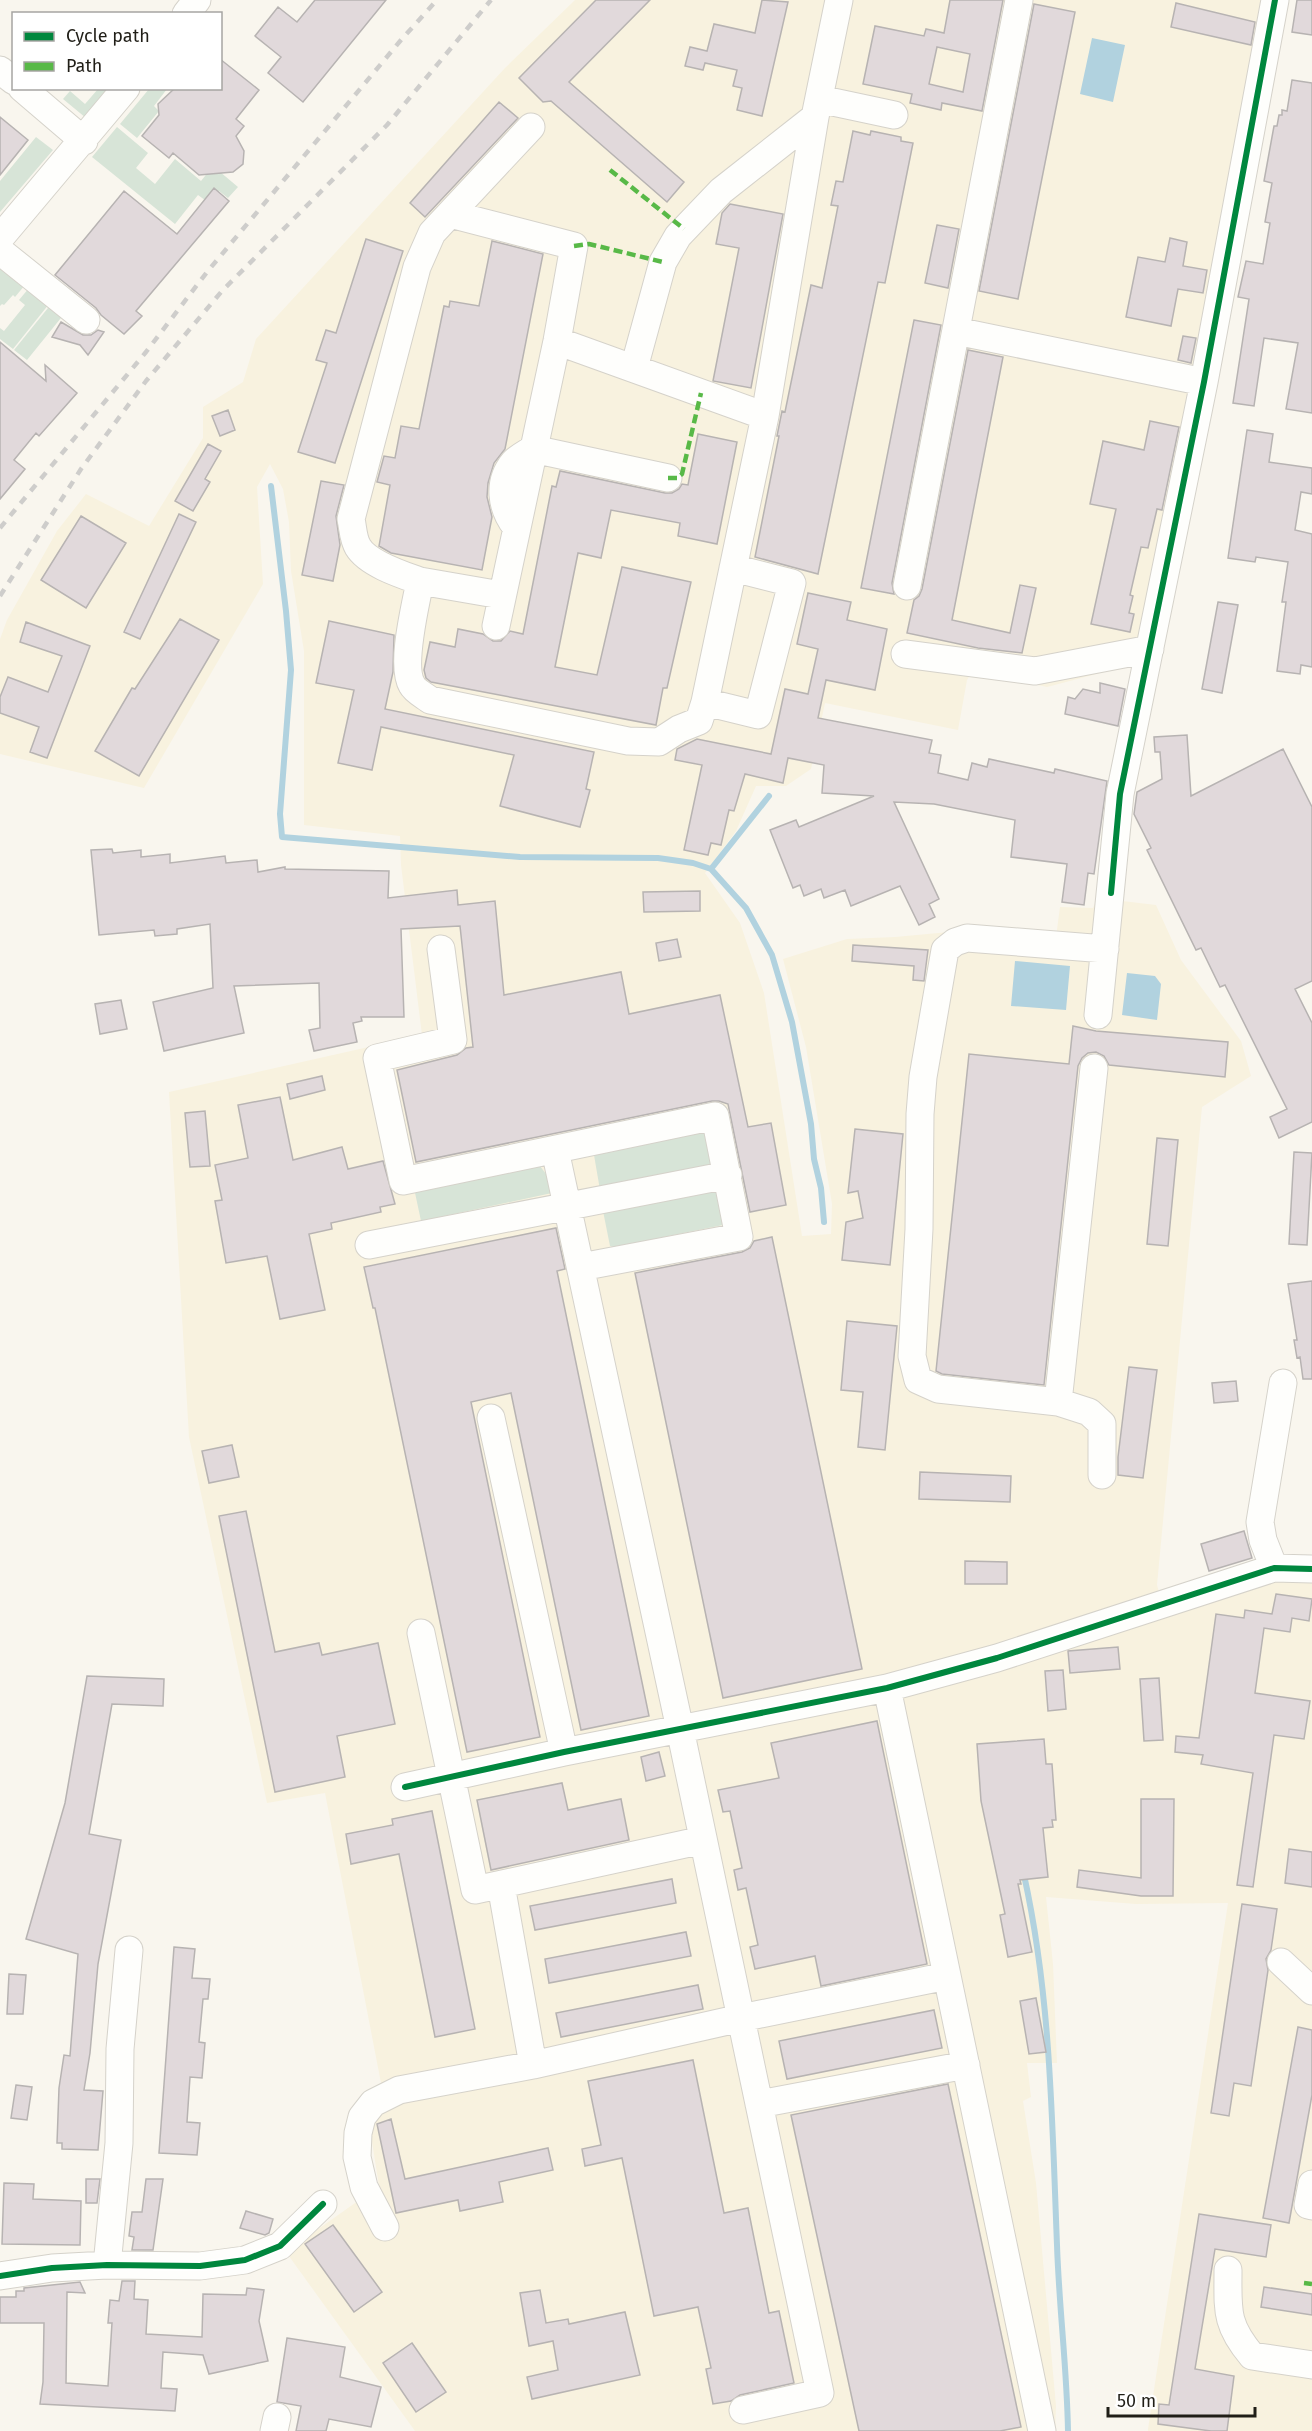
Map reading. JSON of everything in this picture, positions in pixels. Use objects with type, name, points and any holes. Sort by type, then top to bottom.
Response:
[{"type":"street","points":[[188,12],[197,0]]},
{"type":"street","points":[[420,580],[408,644],[408,672],[412,686],[430,700],[628,741],[659,742],[679,729],[699,721],[705,702],[765,416],[817,108],[839,0]]},
{"type":"street","points":[[907,586],[1019,0]]},
{"type":"street","points":[[1098,1015],[1120,794],[1142,650],[1275,0]]},
{"type":"street","points":[[0,70],[12,79]]},
{"type":"street","points":[[24,90],[84,141]]},
{"type":"street","points":[[0,238],[84,141],[124,90]]},
{"type":"street","points":[[634,368],[663,262],[678,236],[721,191],[817,108],[894,114]]},
{"type":"street","points":[[501,595],[420,580],[387,570],[358,548],[351,519],[417,267],[432,233],[531,127]]},
{"type":"street","points":[[450,214],[574,246],[557,340],[533,449],[515,461],[504,478],[503,500],[507,515],[516,527],[496,626]]},
{"type":"street","points":[[0,251],[86,320]]},
{"type":"street","points":[[956,331],[1196,381]]},
{"type":"street","points":[[557,340],[765,416]]},
{"type":"street","points":[[533,449],[668,478]]},
{"type":"street","points":[[705,702],[758,715],[792,582],[733,568]]},
{"type":"street","points":[[905,654],[1035,670],[1142,650]]},
{"type":"street","points":[[1102,1475],[1102,1424],[1089,1412],[1058,1402],[938,1389],[918,1380],[912,1356],[919,1230],[923,1077],[945,951],[955,942],[967,939],[1105,949]]},
{"type":"street","points":[[441,949],[453,1040],[378,1058],[403,1181],[715,1116],[740,1237],[581,1268]]},
{"type":"street","points":[[1058,1402],[1094,1068]]},
{"type":"street","points":[[555,1150],[704,1840],[820,2393],[743,2410]]},
{"type":"street","points":[[369,1245],[728,1175]]},
{"type":"street","points":[[1275,1568],[1263,1540],[1260,1522],[1283,1383]]},
{"type":"street","points":[[490,1418],[564,1752]]},
{"type":"street","points":[[405,1787],[564,1752],[887,1688],[997,1658],[1275,1568],[1312,1569]]},
{"type":"street","points":[[421,1633],[475,1890],[704,1840]]},
{"type":"street","points":[[887,1688],[1042,2431]]},
{"type":"street","points":[[501,1885],[533,2064]]},
{"type":"street","points":[[107,2265],[119,2144],[120,2049],[129,1950]]},
{"type":"street","points":[[1281,1962],[1312,1991]]},
{"type":"street","points":[[385,2227],[364,2187],[357,2157],[358,2133],[362,2117],[373,2103],[399,2090],[947,1977]]},
{"type":"street","points":[[759,2104],[966,2064]]},
{"type":"street","points":[[1312,2184],[1308,2205],[1312,2206]]},
{"type":"street","points":[[0,2276],[52,2268],[107,2265],[200,2266],[245,2260],[280,2246],[323,2204]]},
{"type":"street","points":[[1228,2270],[1228,2314],[1238,2338],[1252,2355],[1312,2365]]},
{"type":"shaded area","points":[[575,0],[1265,0],[1138,663],[1047,687],[976,672],[971,673],[967,680],[958,730],[825,703],[811,769],[786,786],[756,786],[736,831],[705,873],[740,923],[764,993],[802,1236],[831,1234],[832,1204],[806,1047],[783,959],[847,939],[960,931],[1056,937],[1060,907],[1093,908],[1097,898],[1156,905],[1181,960],[1241,1041],[1251,1076],[1202,1107],[1157,1585],[1166,1615],[1265,1583],[1312,1578],[1312,2431],[1148,2431],[1228,1903],[1136,1904],[1046,1897],[1053,1964],[1057,2063],[1027,2063],[1031,2097],[1023,2101],[1036,2183],[1056,2406],[1055,2431],[415,2431],[286,2252],[379,2186],[369,2123],[381,2083],[325,1793],[267,1803],[189,1437],[169,1092],[422,1035],[401,865],[400,836],[304,825],[304,651],[291,571],[289,522],[283,489],[270,464],[257,487],[263,584],[144,788],[0,754],[0,639],[7,620],[57,531],[86,494],[149,526],[203,438],[203,407],[243,382],[256,339],[505,68]]},
{"type":"green space","points":[[97,90],[109,90],[86,118],[63,99],[70,91],[85,104]]},
{"type":"green space","points":[[148,90],[166,90],[154,106],[159,111],[137,138],[120,124]]},
{"type":"green space","points":[[117,127],[148,153],[136,168],[155,184],[175,159],[201,181],[213,166],[238,187],[228,198],[219,191],[209,203],[198,195],[175,224],[92,157]]},
{"type":"green space","points":[[36,137],[53,150],[0,212],[0,181]]},
{"type":"green space","points":[[0,265],[25,285],[15,297],[13,295],[4,305],[0,306]]},
{"type":"green space","points":[[29,288],[49,304],[13,349],[0,339],[0,328],[4,331],[25,305],[19,300]]},
{"type":"green space","points":[[52,303],[65,313],[27,360],[14,350]]},
{"type":"green space","points":[[706,1129],[715,1171],[600,1190],[594,1155]]},
{"type":"green space","points":[[537,1162],[549,1178],[552,1193],[421,1221],[414,1188]]},
{"type":"green space","points":[[715,1184],[723,1225],[610,1246],[603,1211]]},
{"type":"water","points":[[1092,38],[1125,45],[1113,102],[1080,94]]},
{"type":"water","points":[[1015,961],[1070,966],[1066,1010],[1011,1006]]},
{"type":"water","points":[[1127,973],[1155,976],[1161,984],[1157,1020],[1122,1015]]},
{"type":"building","points":[[315,0],[386,0],[303,102],[268,73],[281,57],[255,36],[278,7],[297,22]]},
{"type":"building","points":[[596,0],[650,0],[569,82],[684,182],[667,202],[551,101],[543,102],[519,78]]},
{"type":"building","points":[[762,0],[788,2],[762,116],[737,110],[742,88],[733,86],[737,70],[705,63],[703,70],[685,66],[690,47],[707,51],[714,24],[755,33]]},
{"type":"building","points":[[950,0],[1003,0],[982,111],[942,103],[941,110],[910,103],[912,94],[863,84],[875,26],[924,36],[926,29],[944,33]],"holes":[[[937,47],[970,54],[963,92],[929,84]]]},
{"type":"building","points":[[1297,0],[1312,0],[1312,35],[1292,32]]},
{"type":"building","points":[[1176,3],[1255,22],[1251,45],[1171,27]]},
{"type":"building","points":[[1034,4],[1075,12],[1018,299],[979,291]]},
{"type":"building","points":[[222,61],[259,90],[236,119],[244,126],[236,136],[244,151],[243,164],[233,172],[199,175],[173,153],[169,158],[142,136],[159,115],[158,104],[173,90],[222,90]]},
{"type":"building","points":[[1292,80],[1312,83],[1312,413],[1286,409],[1298,343],[1264,338],[1254,406],[1233,403],[1249,299],[1238,297],[1246,261],[1263,264],[1270,223],[1265,222],[1272,183],[1264,181],[1274,126],[1277,126],[1282,110],[1287,111]]},
{"type":"building","points":[[499,102],[518,118],[425,217],[410,203]]},
{"type":"building","points":[[0,117],[28,140],[0,175]]},
{"type":"building","points":[[853,131],[870,135],[871,131],[901,137],[901,141],[913,143],[885,283],[878,282],[818,574],[755,557],[782,411],[785,412],[811,285],[822,288],[838,206],[831,205],[836,181],[843,182]]},
{"type":"building","points":[[214,188],[229,201],[136,311],[142,316],[124,334],[55,275],[124,191],[177,234]]},
{"type":"building","points":[[730,204],[783,214],[751,388],[713,381],[739,248],[716,244],[722,213]]},
{"type":"building","points":[[937,225],[959,229],[948,288],[925,283]]},
{"type":"building","points":[[1170,238],[1187,242],[1183,266],[1207,270],[1203,293],[1178,289],[1171,326],[1126,317],[1138,257],[1165,262]]},
{"type":"building","points":[[366,239],[403,251],[335,463],[298,452],[327,363],[316,360],[326,330],[336,333]]},
{"type":"building","points":[[492,241],[543,254],[505,449],[494,463],[488,483],[487,497],[492,517],[482,570],[391,553],[379,546],[390,485],[377,482],[384,456],[395,458],[401,426],[419,429],[444,306],[449,307],[450,301],[479,306]]},
{"type":"building","points":[[914,320],[941,325],[892,583],[894,594],[861,588]]},
{"type":"building","points":[[61,322],[83,335],[91,335],[98,330],[104,332],[88,355],[80,345],[52,337]]},
{"type":"building","points":[[1183,336],[1196,338],[1191,363],[1178,360]]},
{"type":"building","points":[[0,342],[46,381],[45,365],[77,393],[39,436],[36,433],[14,460],[25,469],[0,499]]},
{"type":"building","points":[[968,350],[1003,357],[952,620],[1010,633],[1020,585],[1036,588],[1022,653],[978,648],[907,633],[914,600],[922,589]]},
{"type":"building","points":[[228,410],[235,430],[220,436],[212,416]]},
{"type":"building","points":[[1150,421],[1179,427],[1162,510],[1157,509],[1148,548],[1141,547],[1130,595],[1133,596],[1129,613],[1134,614],[1130,632],[1091,624],[1116,509],[1090,504],[1103,441],[1144,450]]},
{"type":"building","points":[[1247,430],[1273,434],[1269,462],[1312,468],[1312,494],[1301,492],[1295,530],[1312,534],[1312,667],[1301,665],[1300,674],[1277,671],[1286,602],[1282,602],[1288,562],[1256,557],[1255,562],[1228,558]]},
{"type":"building","points":[[698,434],[737,442],[717,544],[678,536],[680,523],[611,510],[601,558],[578,553],[555,667],[597,675],[622,567],[691,582],[667,688],[663,688],[656,725],[431,682],[426,678],[424,670],[430,642],[455,647],[458,629],[483,634],[493,641],[501,641],[510,631],[523,634],[552,486],[556,487],[560,471],[672,493],[682,484],[688,485]]},
{"type":"building","points":[[208,444],[221,451],[205,479],[210,482],[193,511],[175,501]]},
{"type":"building","points":[[321,481],[344,485],[336,516],[340,545],[333,581],[302,575]]},
{"type":"building","points":[[179,514],[196,522],[140,639],[124,632]]},
{"type":"building","points":[[81,516],[126,543],[86,608],[41,580]]},
{"type":"building","points":[[808,593],[851,602],[847,620],[887,629],[875,690],[826,680],[818,718],[932,740],[929,753],[941,755],[938,773],[968,780],[972,763],[987,767],[989,759],[1054,773],[1055,769],[1107,781],[1094,874],[1088,873],[1084,905],[1062,902],[1067,864],[1011,857],[1015,820],[934,804],[894,802],[939,899],[929,904],[935,917],[919,925],[900,886],[851,906],[845,890],[824,898],[821,889],[804,896],[800,885],[793,888],[770,830],[796,820],[799,827],[874,796],[822,793],[824,765],[788,758],[783,783],[745,774],[734,811],[729,810],[721,845],[711,843],[708,855],[684,850],[702,765],[675,760],[677,749],[697,739],[771,754],[785,689],[808,694],[818,649],[797,644]]},
{"type":"building","points":[[1218,602],[1238,605],[1222,693],[1202,689]]},
{"type":"building","points":[[180,619],[219,640],[139,776],[95,751],[132,688],[135,689]]},
{"type":"building","points":[[329,621],[394,635],[393,672],[385,709],[594,752],[586,789],[590,790],[580,827],[500,806],[514,755],[381,727],[372,770],[338,763],[354,690],[316,683]]},
{"type":"building","points":[[26,622],[90,646],[47,758],[30,752],[39,727],[0,713],[0,697],[8,677],[48,692],[62,656],[20,642]]},
{"type":"building","points":[[1100,683],[1125,689],[1118,726],[1065,714],[1068,697],[1075,699],[1083,689],[1100,693]]},
{"type":"building","points":[[1187,735],[1191,796],[1283,749],[1312,807],[1312,981],[1295,989],[1312,1023],[1312,1122],[1279,1138],[1270,1117],[1287,1109],[1225,985],[1220,987],[1201,948],[1196,950],[1147,850],[1151,848],[1134,814],[1137,792],[1162,779],[1160,752],[1155,752],[1154,737]]},
{"type":"building","points":[[112,849],[113,853],[141,850],[141,857],[170,854],[170,863],[225,856],[226,863],[257,860],[258,872],[285,867],[285,869],[389,871],[388,898],[457,890],[458,905],[495,901],[504,995],[621,972],[629,1014],[720,995],[748,1127],[771,1123],[786,1205],[750,1212],[728,1104],[719,1101],[416,1162],[397,1070],[457,1055],[466,1048],[473,1047],[460,926],[401,929],[404,1017],[361,1017],[362,1021],[353,1023],[357,1042],[314,1051],[309,1030],[320,1028],[319,983],[234,986],[244,1033],[164,1051],[153,1002],[213,988],[210,924],[177,929],[177,934],[155,936],[154,930],[99,935],[91,850]]},
{"type":"building","points":[[700,891],[700,911],[644,912],[643,892]]},
{"type":"building","points":[[677,939],[681,957],[659,961],[656,943]]},
{"type":"building","points":[[853,945],[928,950],[924,981],[913,980],[914,966],[852,961]]},
{"type":"building","points":[[121,1000],[127,1029],[100,1034],[95,1004]]},
{"type":"building","points":[[1073,1026],[1096,1031],[1228,1042],[1225,1077],[1109,1065],[1104,1056],[1096,1052],[1088,1053],[1082,1058],[1078,1066],[1044,1385],[942,1374],[936,1371],[969,1054],[1069,1064]]},
{"type":"building","points":[[322,1076],[325,1090],[290,1099],[287,1084]]},
{"type":"building","points":[[280,1097],[293,1160],[342,1147],[348,1169],[383,1161],[395,1204],[380,1207],[381,1212],[331,1223],[332,1229],[309,1234],[325,1310],[280,1319],[267,1256],[226,1263],[215,1201],[222,1200],[215,1165],[248,1158],[238,1105]]},
{"type":"building","points":[[205,1111],[210,1166],[190,1167],[185,1113]]},
{"type":"building","points":[[855,1129],[903,1134],[890,1265],[842,1260],[846,1222],[863,1218],[858,1191],[848,1193]]},
{"type":"building","points":[[1157,1138],[1178,1140],[1168,1246],[1147,1244]]},
{"type":"building","points":[[1294,1152],[1312,1153],[1307,1245],[1289,1244]]},
{"type":"building","points":[[556,1228],[565,1269],[557,1271],[649,1716],[581,1730],[511,1393],[471,1402],[540,1737],[467,1752],[375,1308],[373,1308],[364,1267]]},
{"type":"building","points":[[772,1237],[862,1669],[723,1698],[635,1273],[742,1252],[750,1248],[754,1241]]},
{"type":"building","points":[[1312,1281],[1312,1379],[1303,1379],[1300,1357],[1297,1358],[1294,1340],[1297,1340],[1288,1284]]},
{"type":"building","points":[[847,1321],[897,1326],[885,1450],[858,1447],[863,1392],[841,1390]]},
{"type":"building","points":[[1129,1367],[1157,1370],[1143,1478],[1118,1475],[1118,1457]]},
{"type":"building","points":[[1236,1381],[1238,1401],[1214,1403],[1212,1383]]},
{"type":"building","points":[[232,1445],[239,1477],[209,1483],[202,1451]]},
{"type":"building","points":[[920,1472],[1011,1476],[1010,1502],[919,1499]]},
{"type":"building","points":[[246,1511],[275,1652],[319,1643],[322,1655],[378,1643],[395,1724],[337,1736],[345,1777],[275,1792],[219,1516]]},
{"type":"building","points":[[1244,1531],[1252,1558],[1209,1571],[1201,1544]]},
{"type":"building","points":[[965,1561],[1007,1562],[1007,1584],[965,1584]]},
{"type":"building","points":[[1276,1594],[1312,1599],[1309,1621],[1292,1618],[1290,1632],[1264,1628],[1255,1693],[1310,1701],[1304,1739],[1274,1735],[1253,1887],[1237,1885],[1253,1773],[1201,1764],[1203,1755],[1175,1752],[1176,1736],[1199,1738],[1216,1614],[1244,1618],[1245,1610],[1272,1614]]},
{"type":"building","points":[[1118,1647],[1120,1669],[1070,1673],[1068,1651]]},
{"type":"building","points":[[1063,1670],[1066,1709],[1048,1711],[1045,1671]]},
{"type":"building","points":[[87,1676],[164,1679],[163,1706],[112,1704],[89,1834],[121,1840],[98,1964],[90,2053],[84,2090],[103,2091],[98,2150],[62,2149],[62,2143],[57,2143],[59,2088],[64,2055],[70,2056],[78,1954],[26,1939],[65,1803]]},
{"type":"building","points":[[1159,1678],[1163,1740],[1144,1741],[1140,1679]]},
{"type":"building","points":[[877,1721],[927,1964],[821,1986],[815,1956],[755,1969],[750,1947],[758,1945],[746,1888],[738,1890],[734,1870],[742,1868],[730,1811],[723,1812],[718,1790],[779,1778],[771,1743]]},
{"type":"building","points":[[1044,1739],[1046,1764],[1052,1764],[1056,1820],[1052,1820],[1053,1827],[1043,1828],[1048,1877],[1020,1880],[1021,1884],[1018,1884],[1032,1952],[1008,1957],[1000,1915],[1005,1914],[981,1801],[977,1744]]},
{"type":"building","points":[[659,1752],[665,1776],[646,1781],[641,1757]]},
{"type":"building","points":[[562,1783],[568,1810],[621,1799],[629,1840],[491,1870],[477,1800]]},
{"type":"building","points":[[1141,1799],[1174,1799],[1173,1896],[1141,1896],[1077,1887],[1079,1870],[1141,1878]]},
{"type":"building","points":[[432,1811],[475,2029],[435,2037],[399,1854],[351,1864],[346,1834],[393,1825],[392,1819]]},
{"type":"building","points":[[1289,1849],[1312,1852],[1312,1887],[1285,1883]]},
{"type":"building","points":[[672,1879],[676,1903],[535,1930],[530,1906]]},
{"type":"building","points":[[1242,1904],[1277,1909],[1271,1950],[1266,1959],[1268,1970],[1251,2086],[1234,2083],[1229,2116],[1211,2113]]},
{"type":"building","points":[[686,1932],[691,1956],[549,1983],[545,1959]]},
{"type":"building","points":[[174,1947],[195,1949],[192,1978],[210,1979],[208,1999],[203,1999],[199,2042],[205,2043],[202,2078],[190,2077],[187,2122],[200,2123],[197,2155],[159,2153]]},
{"type":"building","points":[[9,1974],[26,1975],[23,2014],[7,2014]]},
{"type":"building","points":[[698,1985],[703,2009],[561,2037],[556,2013]]},
{"type":"building","points":[[1036,1998],[1046,2052],[1029,2054],[1020,2001]]},
{"type":"building","points":[[934,2010],[942,2048],[787,2079],[779,2041]]},
{"type":"building","points":[[1298,2027],[1312,2030],[1312,2095],[1289,2223],[1263,2218]]},
{"type":"building","points":[[693,2060],[724,2213],[748,2208],[769,2313],[779,2311],[794,2383],[740,2395],[731,2401],[713,2404],[706,2369],[711,2368],[698,2307],[654,2316],[622,2158],[585,2166],[582,2149],[601,2145],[588,2081]]},
{"type":"building","points":[[948,2084],[1021,2427],[1000,2431],[859,2431],[791,2115]]},
{"type":"building","points":[[16,2085],[32,2087],[27,2120],[11,2118]]},
{"type":"building","points":[[391,2119],[405,2179],[548,2148],[553,2170],[499,2182],[503,2202],[460,2211],[458,2200],[396,2213],[377,2124]]},
{"type":"building","points":[[86,2179],[100,2179],[97,2203],[86,2203]]},
{"type":"building","points":[[146,2179],[163,2179],[153,2250],[132,2250],[134,2237],[129,2236],[132,2212],[142,2212]]},
{"type":"building","points":[[4,2183],[34,2184],[33,2199],[81,2201],[80,2245],[2,2244]]},
{"type":"building","points":[[246,2211],[273,2219],[269,2233],[265,2235],[240,2228]]},
{"type":"building","points":[[1199,2214],[1271,2225],[1266,2257],[1215,2249],[1195,2369],[1234,2376],[1227,2431],[1158,2424],[1159,2404],[1169,2405]]},
{"type":"building","points":[[333,2225],[382,2292],[354,2312],[305,2244]]},
{"type":"building","points":[[122,2281],[135,2281],[134,2299],[148,2300],[146,2334],[202,2337],[203,2294],[246,2295],[247,2288],[264,2290],[259,2321],[268,2361],[209,2374],[203,2355],[163,2352],[161,2388],[177,2389],[175,2411],[40,2404],[43,2382],[44,2323],[0,2323],[0,2297],[16,2297],[16,2291],[24,2291],[24,2288],[80,2282],[85,2293],[67,2292],[66,2383],[108,2386],[112,2323],[108,2323],[110,2300],[119,2301]]},
{"type":"building","points":[[1264,2287],[1312,2294],[1312,2315],[1261,2307]]},
{"type":"building","points":[[540,2290],[546,2323],[568,2319],[569,2324],[625,2312],[640,2375],[532,2399],[527,2377],[558,2370],[553,2341],[529,2346],[520,2293]]},
{"type":"building","points":[[287,2338],[345,2347],[340,2377],[381,2387],[371,2427],[329,2419],[326,2431],[296,2431],[301,2406],[277,2402]]},
{"type":"building","points":[[412,2343],[446,2392],[416,2412],[383,2363]]},
{"type":"waterway","points":[[271,486],[291,670],[280,814],[282,837],[520,857],[658,858],[693,863],[711,869],[746,908],[772,955],[792,1022],[811,1124],[824,1222]]},
{"type":"waterway","points":[[711,869],[769,796]]},
{"type":"waterway","points":[[1024,1875],[1040,1967],[1049,2059],[1068,2431]]},
{"type":"railway","points":[[0,528],[146,352],[207,272],[437,0]]},
{"type":"railway","points":[[0,596],[81,469],[146,381],[222,291],[387,125],[491,0]]},
{"type":"marked path","points":[[610,170],[684,229]]},
{"type":"marked path","points":[[574,246],[589,244],[663,262]]},
{"type":"marked path","points":[[668,478],[677,478],[682,474],[701,393]]},
{"type":"marked path","points":[[1304,2283],[1312,2284]]},
{"type":"cycle path","points":[[1111,893],[1120,794],[1204,382],[1275,0]]},
{"type":"cycle path","points":[[405,1787],[564,1752],[887,1688],[997,1658],[1274,1568],[1312,1569]]},
{"type":"cycle path","points":[[0,2276],[52,2268],[107,2265],[200,2266],[245,2260],[280,2246],[323,2204]]}]
